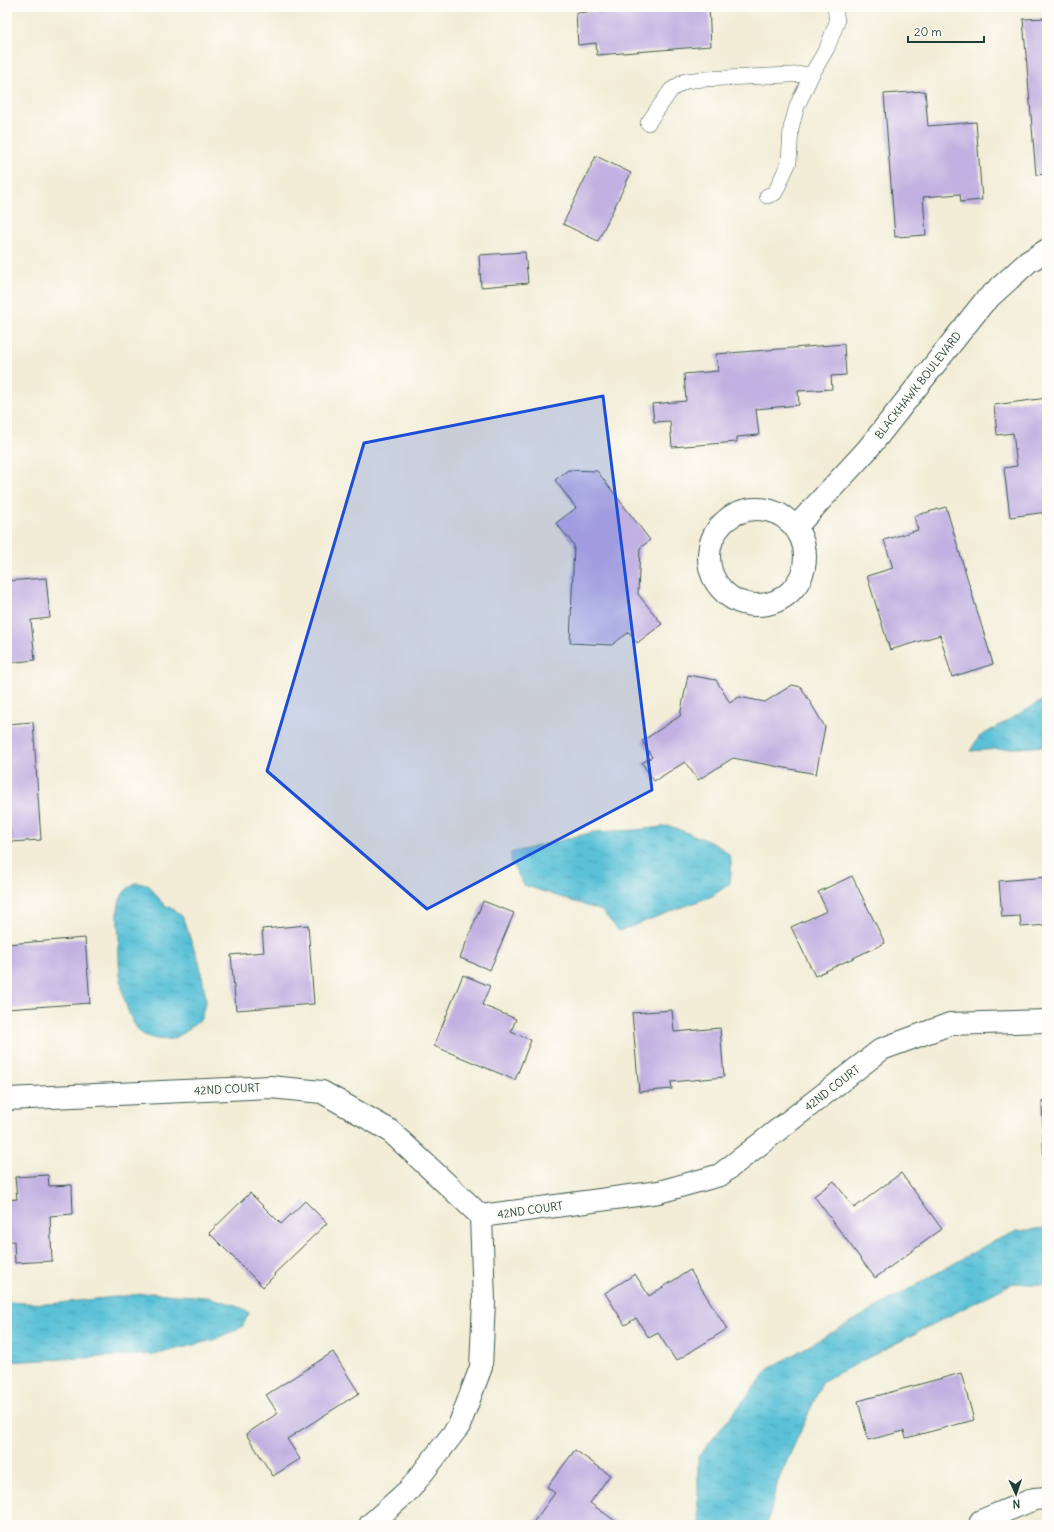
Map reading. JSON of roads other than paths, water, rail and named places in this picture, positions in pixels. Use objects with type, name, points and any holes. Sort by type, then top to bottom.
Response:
[{"type":"street","name":"BLACKHAWK BOULEVARD","points":[[796,527],[867,450],[984,302],[1028,262],[1047,250]]},
{"type":"street","points":[[751,509],[768,509],[783,516],[796,527],[803,541],[806,555],[804,571],[797,584],[787,595],[773,603],[758,605],[743,603],[736,600],[718,586],[711,571],[709,554],[712,538],[726,520],[735,514],[751,509]]},
{"type":"street","name":"42ND COURT","points":[[7,1099],[270,1087],[322,1092],[389,1130],[481,1216],[659,1192],[720,1175],[882,1049],[950,1024],[1047,1021]]},
{"type":"street","points":[[370,1525],[410,1489],[459,1426],[481,1367],[484,1301],[481,1216]]},
{"type":"street","points":[[981,1521],[1034,1499],[1047,1498]]},
{"type":"lane","points":[[767,196],[775,193],[789,162],[791,128],[797,106],[812,74],[827,48],[837,22],[835,7]]},
{"type":"lane","points":[[648,123],[671,90],[685,81],[765,75],[812,74]]},
{"type":"water","points":[[1047,698],[1047,746],[970,751],[979,737]]},
{"type":"water","points":[[669,826],[710,842],[725,851],[729,855],[731,861],[730,883],[712,896],[619,931],[602,911],[524,885],[511,862],[511,853],[593,832],[637,830]]},
{"type":"water","points":[[135,883],[148,884],[163,904],[182,916],[200,965],[206,999],[201,1019],[183,1033],[171,1039],[163,1040],[154,1038],[139,1031],[133,1022],[122,989],[119,966],[118,909],[123,894]]},
{"type":"water","points":[[1047,1228],[1047,1285],[1013,1283],[823,1381],[778,1481],[767,1525],[700,1525],[698,1506],[698,1457],[770,1368],[990,1243],[1017,1231]]},
{"type":"water","points":[[151,1293],[207,1297],[232,1304],[249,1313],[242,1327],[213,1340],[157,1354],[7,1362],[7,1302],[50,1304]]}]
